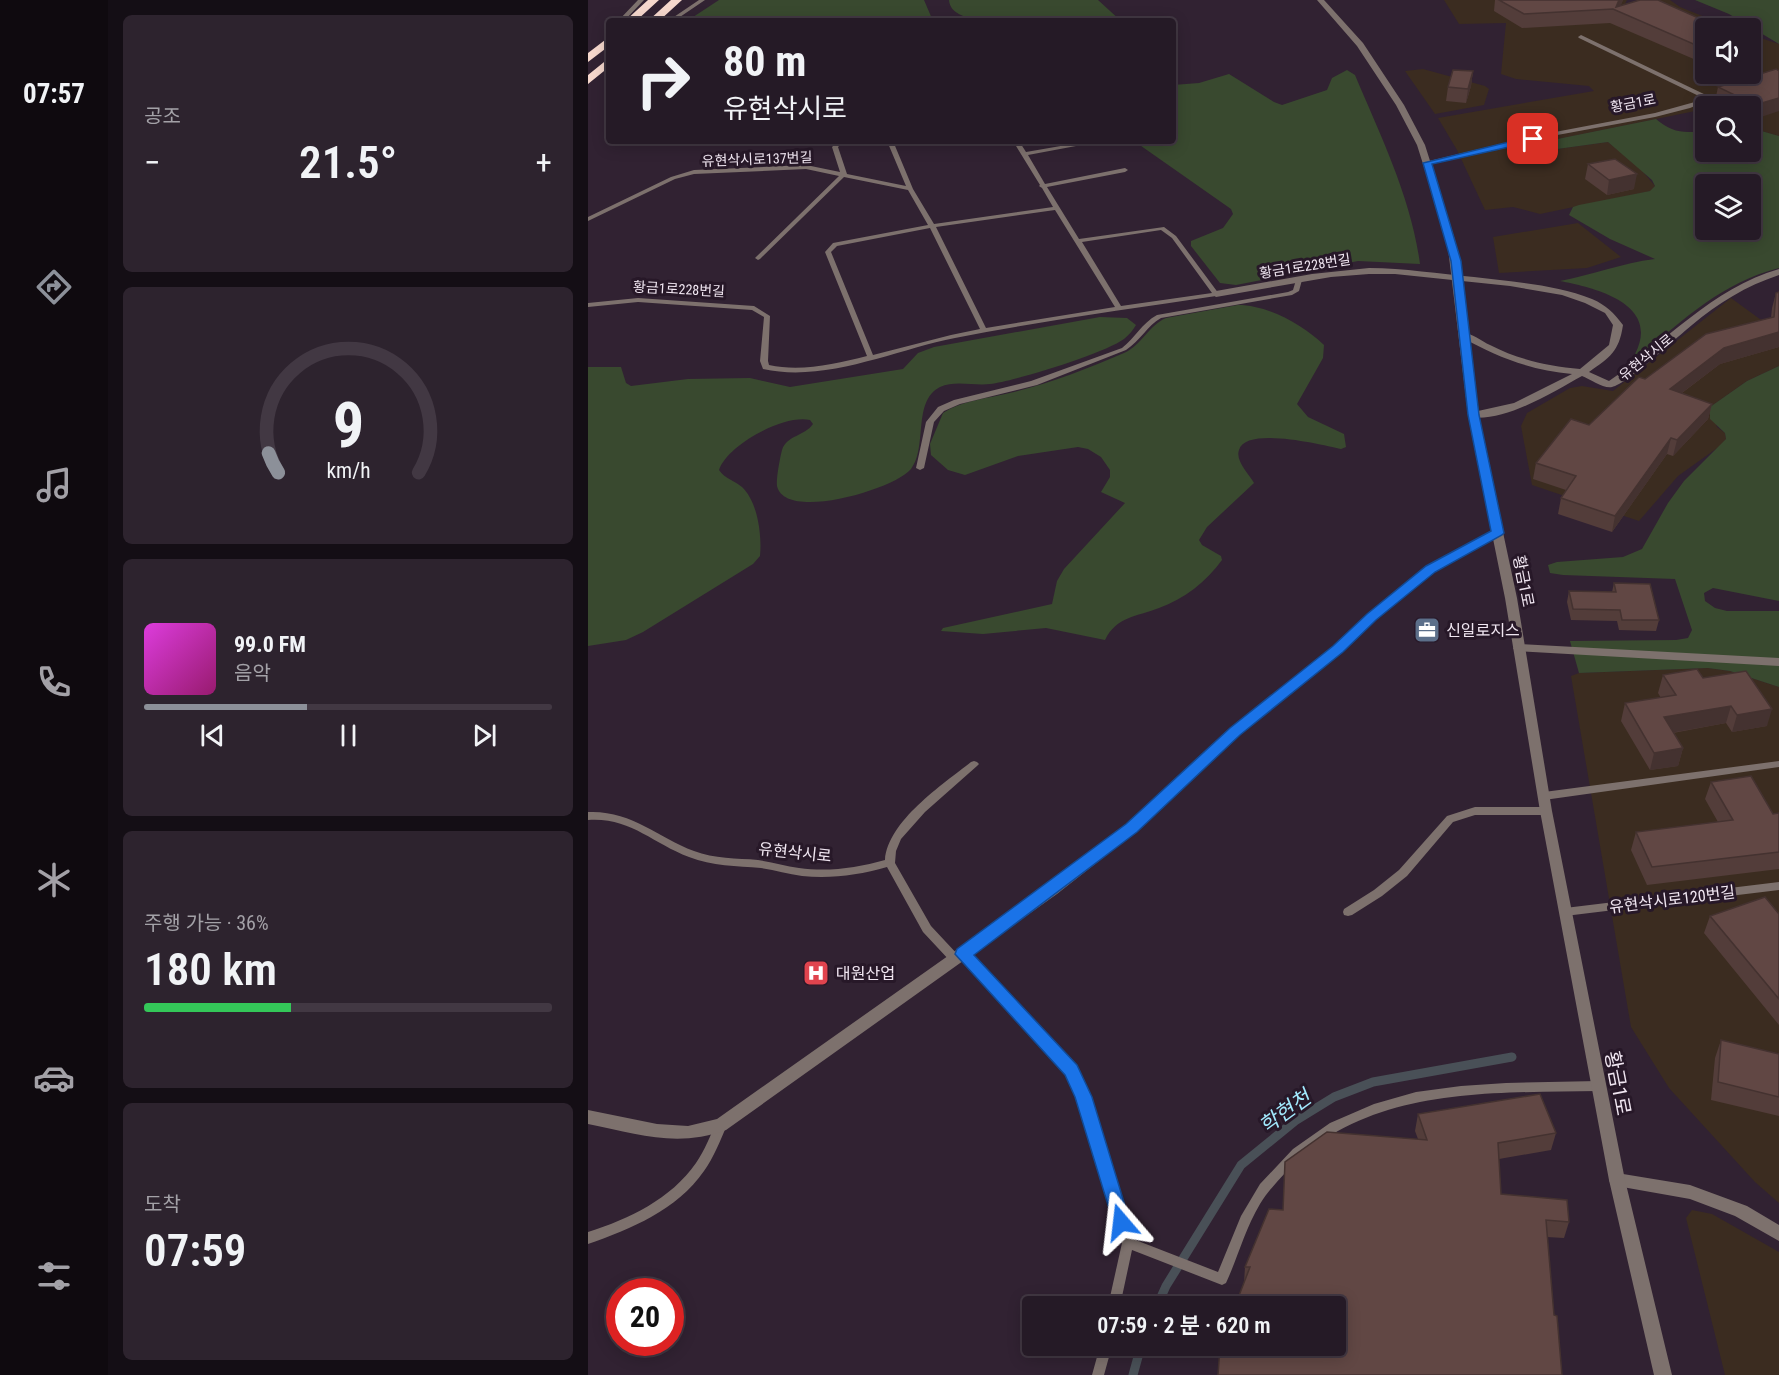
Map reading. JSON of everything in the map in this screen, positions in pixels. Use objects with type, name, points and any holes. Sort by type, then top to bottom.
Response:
[{"type":"highway","points":[[633,18],[654,0]]},
{"type":"highway","points":[[656,18],[677,0]]},
{"type":"highway","points":[[588,59],[606,41]]},
{"type":"highway","points":[[588,81],[606,64]]},
{"type":"street","name":"황금1로","points":[[1320,0],[1379,70],[1412,126],[1427,163],[1456,261],[1473,415],[1498,533],[1546,811],[1617,1180],[1663,1375]]},
{"type":"street","name":"황금1로228번길","points":[[1216,294],[1345,273],[1392,272],[1531,286],[1567,292],[1599,306],[1616,323],[1617,340],[1612,348],[1582,372]]},
{"type":"street","name":"유현삭시로","points":[[1582,372],[1610,385],[1711,304],[1761,277],[1779,272]]},
{"type":"street","points":[[1464,335],[1524,365],[1582,372]]},
{"type":"street","points":[[1473,415],[1496,414],[1518,407],[1582,372]]},
{"type":"street","points":[[588,1117],[668,1132],[688,1133],[721,1125],[959,957],[1132,828],[1235,731],[1338,649],[1371,617],[1430,569],[1498,533]]},
{"type":"street","points":[[1519,648],[1779,662]]},
{"type":"street","points":[[1617,1180],[1690,1192],[1741,1211],[1779,1234]]},
{"type":"lane","points":[[624,18],[641,0]]},
{"type":"lane","points":[[675,18],[702,0]]},
{"type":"lane","name":"황금1로","points":[[1427,163],[1554,134],[1661,113],[1704,101],[1706,97],[1698,92],[1581,37]]},
{"type":"lane","points":[[758,258],[844,174],[835,147],[838,144]]},
{"type":"lane","points":[[891,144],[910,189],[932,226],[984,331]]},
{"type":"lane","points":[[1018,144],[1119,308]]},
{"type":"lane","points":[[1023,154],[1076,144]]},
{"type":"lane","name":"유현삭시로137번길","points":[[588,219],[684,174],[794,167],[844,174],[910,189]]},
{"type":"lane","points":[[1042,186],[1125,170]]},
{"type":"lane","points":[[871,358],[828,252],[829,247],[844,241],[1056,208]]},
{"type":"lane","points":[[1077,241],[1162,228],[1174,237],[1216,294]]},
{"type":"lane","points":[[920,468],[930,422],[948,405],[1034,383],[1124,349],[1134,342],[1148,323],[1159,316],[1290,294],[1299,287],[1299,280]]},
{"type":"lane","name":"황금1로228번길","points":[[588,305],[623,300],[663,300],[743,306],[763,312],[767,316],[764,361],[766,367],[774,370],[803,369],[871,358],[914,345],[984,331],[1216,294]]},
{"type":"lane","points":[[974,764],[928,804],[895,838],[888,853],[890,863],[927,929],[959,957],[1071,1070],[1084,1097],[1128,1243],[1116,1296]]},
{"type":"lane","points":[[1544,795],[1779,764]]},
{"type":"lane","points":[[1348,912],[1378,893],[1403,873],[1450,819],[1475,811],[1546,811]]},
{"type":"lane","name":"유현삭시로","points":[[588,816],[616,816],[694,855],[726,863],[768,865],[803,872],[832,874],[861,871],[890,863]]},
{"type":"lane","name":"유현삭시로120번길","points":[[1565,912],[1779,886]]},
{"type":"lane","points":[[1128,1243],[1198,1272],[1222,1279],[1236,1238],[1263,1188],[1305,1146],[1371,1107],[1424,1094],[1599,1086]]},
{"type":"lane","points":[[588,1238],[632,1219],[676,1194],[700,1168],[721,1125]]},
{"type":"lane","points":[[1098,1375],[1103,1356]]},
{"type":"shaded area","points":[[1444,0],[1627,0],[1622,10],[1634,7],[1637,0],[1670,0],[1680,7],[1707,18],[1695,18],[1695,84],[1761,84],[1761,38],[1779,44],[1779,136],[1761,131],[1761,96],[1695,96],[1695,111],[1524,146],[1550,150],[1608,142],[1638,166],[1655,186],[1651,191],[1540,214],[1513,207],[1485,210],[1457,150],[1438,118],[1594,91],[1589,86],[1516,79],[1501,74],[1506,23],[1459,24]]},
{"type":"shaded area","points":[[1423,69],[1485,86],[1489,89],[1484,105],[1435,114],[1405,71]]},
{"type":"shaded area","points":[[1578,223],[1621,257],[1587,268],[1499,273],[1493,237]]},
{"type":"shaded area","points":[[1731,298],[1779,333],[1779,366],[1747,381],[1710,407],[1717,427],[1725,433],[1726,439],[1720,446],[1678,476],[1639,521],[1532,485],[1521,426],[1527,413],[1570,388],[1582,386],[1613,391]]},
{"type":"shaded area","points":[[1708,668],[1730,671],[1779,687],[1779,1203],[1755,1182],[1669,1088],[1631,1027],[1571,676],[1579,673]]},
{"type":"shaded area","points":[[1692,1210],[1712,1214],[1779,1252],[1779,1375],[1725,1375],[1686,1218]]},
{"type":"green space","points":[[719,0],[924,0],[932,18],[692,18]]},
{"type":"green space","points":[[949,0],[1098,0],[1118,18],[970,18],[955,12]]},
{"type":"green space","points":[[1695,0],[1779,0],[1779,44],[1761,33],[1761,18],[1736,18]]},
{"type":"green space","points":[[1347,70],[1355,75],[1385,144],[1402,191],[1416,239],[1420,264],[1358,261],[1236,285],[1220,283],[1191,246],[1191,241],[1223,228],[1233,214],[1231,209],[1138,144],[1176,144],[1176,85],[1199,83],[1229,74],[1282,105],[1327,90],[1332,78]]},
{"type":"green space","points":[[1656,119],[1674,130],[1695,132],[1695,162],[1761,162],[1761,131],[1779,136],[1779,268],[1740,282],[1722,292],[1689,315],[1641,355],[1635,354],[1641,337],[1639,322],[1632,311],[1621,301],[1606,294],[1560,281],[1655,259],[1610,239],[1569,215],[1573,207],[1650,191],[1655,186],[1652,180],[1608,142],[1550,150],[1523,146]]},
{"type":"green space","points":[[1238,305],[1273,312],[1306,330],[1324,345],[1323,358],[1297,404],[1308,417],[1344,434],[1346,447],[1341,449],[1302,441],[1269,438],[1255,439],[1245,443],[1239,450],[1239,459],[1254,483],[1207,527],[1199,540],[1202,545],[1221,556],[1222,560],[1202,582],[1186,595],[1151,611],[1128,618],[1115,626],[1105,640],[1046,628],[983,634],[941,631],[943,628],[1052,604],[1057,581],[1064,569],[1125,503],[1101,492],[1110,477],[1110,470],[1101,457],[1088,449],[1078,447],[1018,456],[965,475],[948,470],[931,455],[930,444],[943,413],[968,402],[1056,380],[1124,353],[1166,318]]},
{"type":"green space","points":[[1100,317],[1127,318],[1136,325],[1126,337],[1114,345],[1060,366],[1002,382],[952,384],[940,387],[931,394],[926,403],[919,449],[911,469],[901,477],[864,493],[819,502],[799,501],[784,496],[777,486],[784,445],[813,424],[810,420],[799,419],[758,433],[733,451],[724,460],[719,470],[742,487],[752,501],[759,529],[760,556],[753,564],[643,632],[626,640],[588,646],[588,367],[621,367],[626,383],[631,386],[688,379],[750,378],[790,387],[903,369],[918,353],[934,347]]},
{"type":"green space","points":[[1779,366],[1779,601],[1713,588],[1704,593],[1705,601],[1715,608],[1727,611],[1779,611],[1779,687],[1730,671],[1708,668],[1579,673],[1570,641],[1676,640],[1688,638],[1692,630],[1675,579],[1563,575],[1550,573],[1548,565],[1557,562],[1623,557],[1642,549],[1668,503],[1684,481],[1726,439],[1725,433],[1710,419],[1710,407],[1747,381]]},
{"type":"building","points":[[1499,0],[1619,0],[1616,7],[1640,0],[1658,0],[1698,18],[1695,18],[1695,45],[1613,9],[1524,14]]},
{"type":"building","points":[[1776,69],[1779,71],[1779,98],[1761,103],[1761,96],[1736,96],[1718,87],[1728,84],[1761,84],[1761,74]]},
{"type":"building","points":[[1453,70],[1473,71],[1468,89],[1448,87]]},
{"type":"building","points":[[1615,159],[1637,174],[1609,180],[1588,164]]},
{"type":"building","points":[[1779,292],[1779,332],[1724,348],[1670,389],[1712,404],[1677,440],[1671,438],[1615,516],[1561,498],[1576,476],[1536,463],[1571,419],[1589,425],[1639,377],[1645,379],[1706,334],[1774,317],[1776,293]]},
{"type":"building","points":[[1614,583],[1650,584],[1659,620],[1622,620],[1620,610],[1573,609],[1569,591],[1616,592]]},
{"type":"building","points":[[1697,669],[1703,678],[1746,671],[1772,709],[1737,715],[1731,706],[1664,717],[1683,748],[1654,753],[1625,703],[1676,695],[1663,675]]},
{"type":"building","points":[[1751,776],[1773,814],[1779,813],[1779,852],[1652,867],[1636,832],[1733,820],[1711,782]]},
{"type":"building","points":[[1765,897],[1779,914],[1779,999],[1710,916]]},
{"type":"building","points":[[1721,1040],[1779,1054],[1779,1097],[1718,1082]]},
{"type":"building","points":[[1540,1094],[1556,1133],[1498,1143],[1501,1194],[1567,1200],[1569,1222],[1546,1220],[1562,1375],[1218,1375],[1219,1356],[1346,1356],[1346,1296],[1239,1296],[1250,1267],[1245,1267],[1269,1209],[1283,1210],[1285,1162],[1327,1132],[1427,1140],[1418,1114]]},
{"type":"waterway","name":"학현천","points":[[1162,1296],[1241,1165],[1295,1121],[1334,1097],[1373,1082],[1512,1057]]},
{"type":"waterway","name":"학현천","points":[[1133,1375],[1138,1356]]},
{"type":"place","name":"신일로지스","points":[[1427,630]]},
{"type":"place","name":"대원산업","points":[[816,973]]},
{"type":"route","points":[[1121,1222],[1084,1097],[1071,1070],[963,954],[1052,890],[1132,828],[1235,731],[1296,684],[1338,649],[1371,617],[1430,569],[1498,533],[1473,415],[1456,261],[1447,222],[1427,163],[1533,139]]}]
